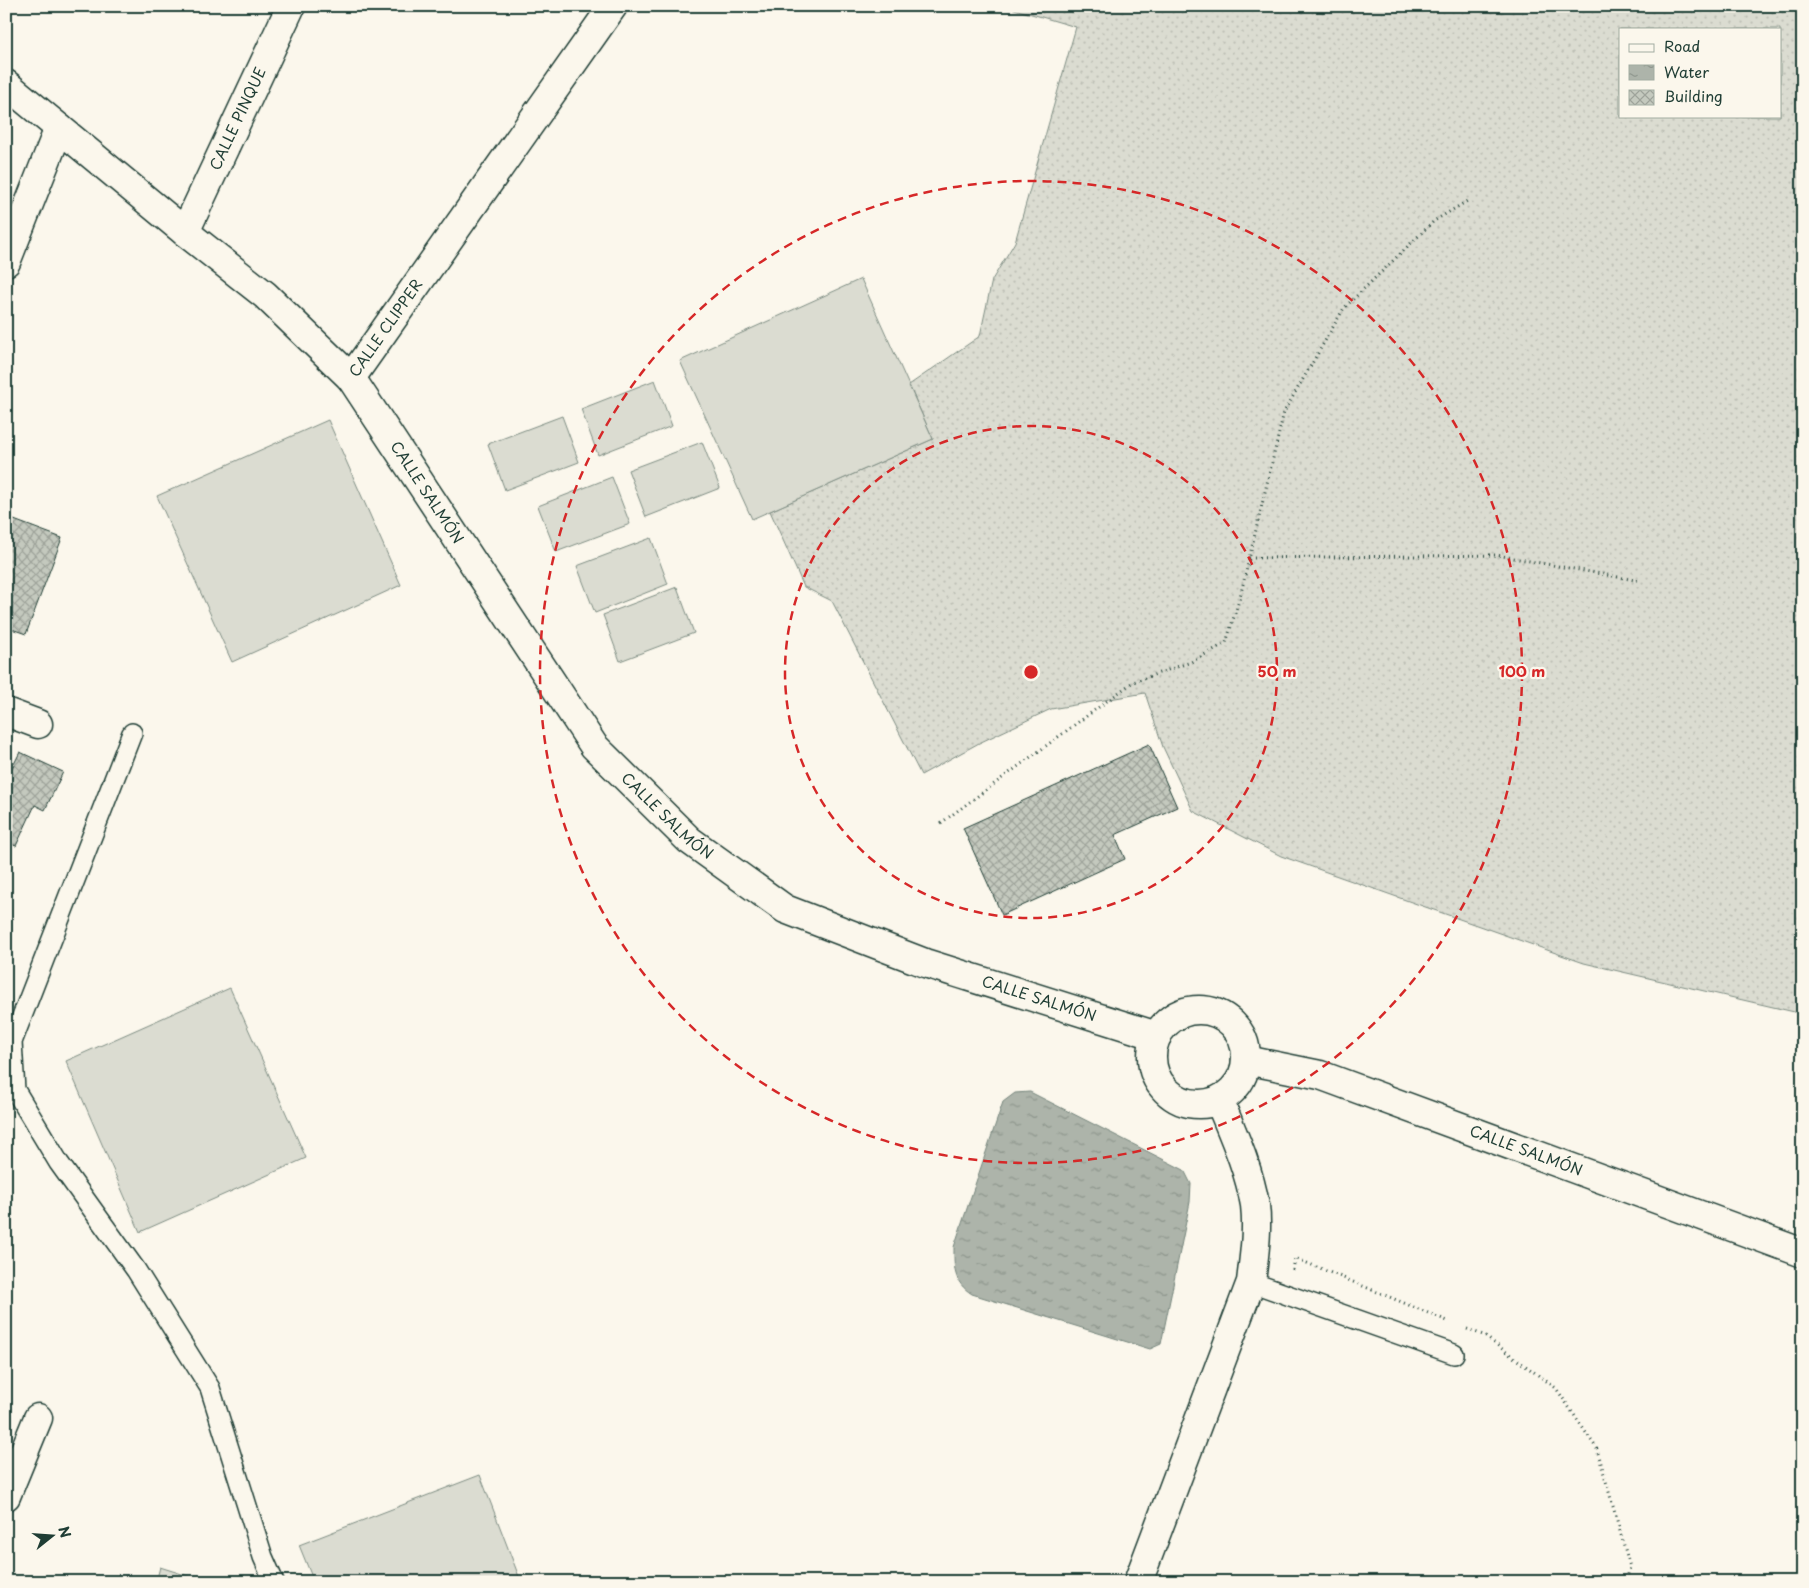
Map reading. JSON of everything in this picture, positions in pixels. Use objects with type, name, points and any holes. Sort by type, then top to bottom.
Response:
[{"type":"street","name":"CALLE PINQUE","points":[[185,232],[291,6]]},
{"type":"street","name":"CALLE CLIPPER","points":[[6,84],[185,232],[265,295],[351,378],[613,6]]},
{"type":"street","points":[[6,262],[59,128]]},
{"type":"street","name":"CALLE SALMÓN","points":[[351,378],[594,746],[689,840],[785,909],[925,963],[1157,1036]]},
{"type":"street","points":[[6,712],[38,724]]},
{"type":"street","points":[[1195,1010],[1211,1012],[1225,1018],[1237,1030],[1244,1044],[1246,1060],[1242,1076],[1233,1090],[1220,1100],[1204,1104],[1187,1103],[1172,1096],[1160,1084],[1153,1069],[1152,1052],[1157,1036],[1166,1023],[1179,1014],[1195,1010]]},
{"type":"street","name":"CALLE SALMÓN","points":[[1246,1060],[1320,1075],[1803,1253]]},
{"type":"street","points":[[1138,1582],[1251,1282],[1256,1241],[1255,1205],[1245,1166],[1220,1100]]},
{"type":"street","points":[[6,1496],[38,1418]]},
{"type":"lane","points":[[132,733],[12,1042],[15,1090],[60,1163],[136,1270],[210,1388],[263,1557],[274,1582]]},
{"type":"lane","points":[[1251,1282],[1454,1354]]},
{"type":"path","points":[[941,823],[1133,682],[1191,662],[1226,643],[1249,558],[1284,412],[1344,308],[1434,221],[1469,200]]},
{"type":"path","points":[[1249,558],[1497,556],[1640,581]]},
{"type":"path","points":[[1287,1294],[1295,1258],[1456,1324]]},
{"type":"path","points":[[1465,1328],[1482,1336],[1556,1388],[1597,1448],[1630,1567],[1626,1582]]},
{"type":"shaded area","points":[[1004,6],[1803,6],[1803,1014],[1584,963],[1281,856],[1193,811],[1163,747],[1145,693],[1051,709],[979,743],[921,775],[832,601],[804,587],[770,511],[933,439],[909,385],[980,336],[992,280],[1015,242],[1076,27]]},
{"type":"shaded area","points":[[861,279],[933,439],[752,519],[680,361]]},
{"type":"shaded area","points":[[655,380],[672,426],[598,455],[581,409]]},
{"type":"shaded area","points":[[562,416],[579,462],[505,490],[488,444]]},
{"type":"shaded area","points":[[328,420],[401,585],[232,662],[157,496]]},
{"type":"shaded area","points":[[702,442],[720,488],[646,517],[628,470]]},
{"type":"shaded area","points":[[612,477],[630,524],[556,552],[538,506]]},
{"type":"shaded area","points":[[651,538],[668,584],[595,613],[577,566]]},
{"type":"shaded area","points":[[677,587],[694,633],[620,661],[603,615]]},
{"type":"shaded area","points":[[230,988],[306,1158],[140,1232],[66,1061]]},
{"type":"shaded area","points":[[480,1475],[521,1582],[314,1582],[299,1545]]},
{"type":"shaded area","points":[[160,1567],[207,1582],[156,1582]]},
{"type":"water","points":[[1030,1092],[1184,1170],[1191,1184],[1190,1202],[1161,1344],[1150,1349],[972,1294],[961,1285],[956,1274],[954,1247],[1003,1102],[1015,1093]]},
{"type":"building","points":[[6,517],[62,538],[26,634],[6,627]]},
{"type":"building","points":[[1149,744],[1177,807],[1115,835],[1125,859],[1002,915],[963,828]]},
{"type":"building","points":[[20,752],[63,772],[45,810],[35,805],[16,846],[6,842],[6,763],[13,766]]}]
